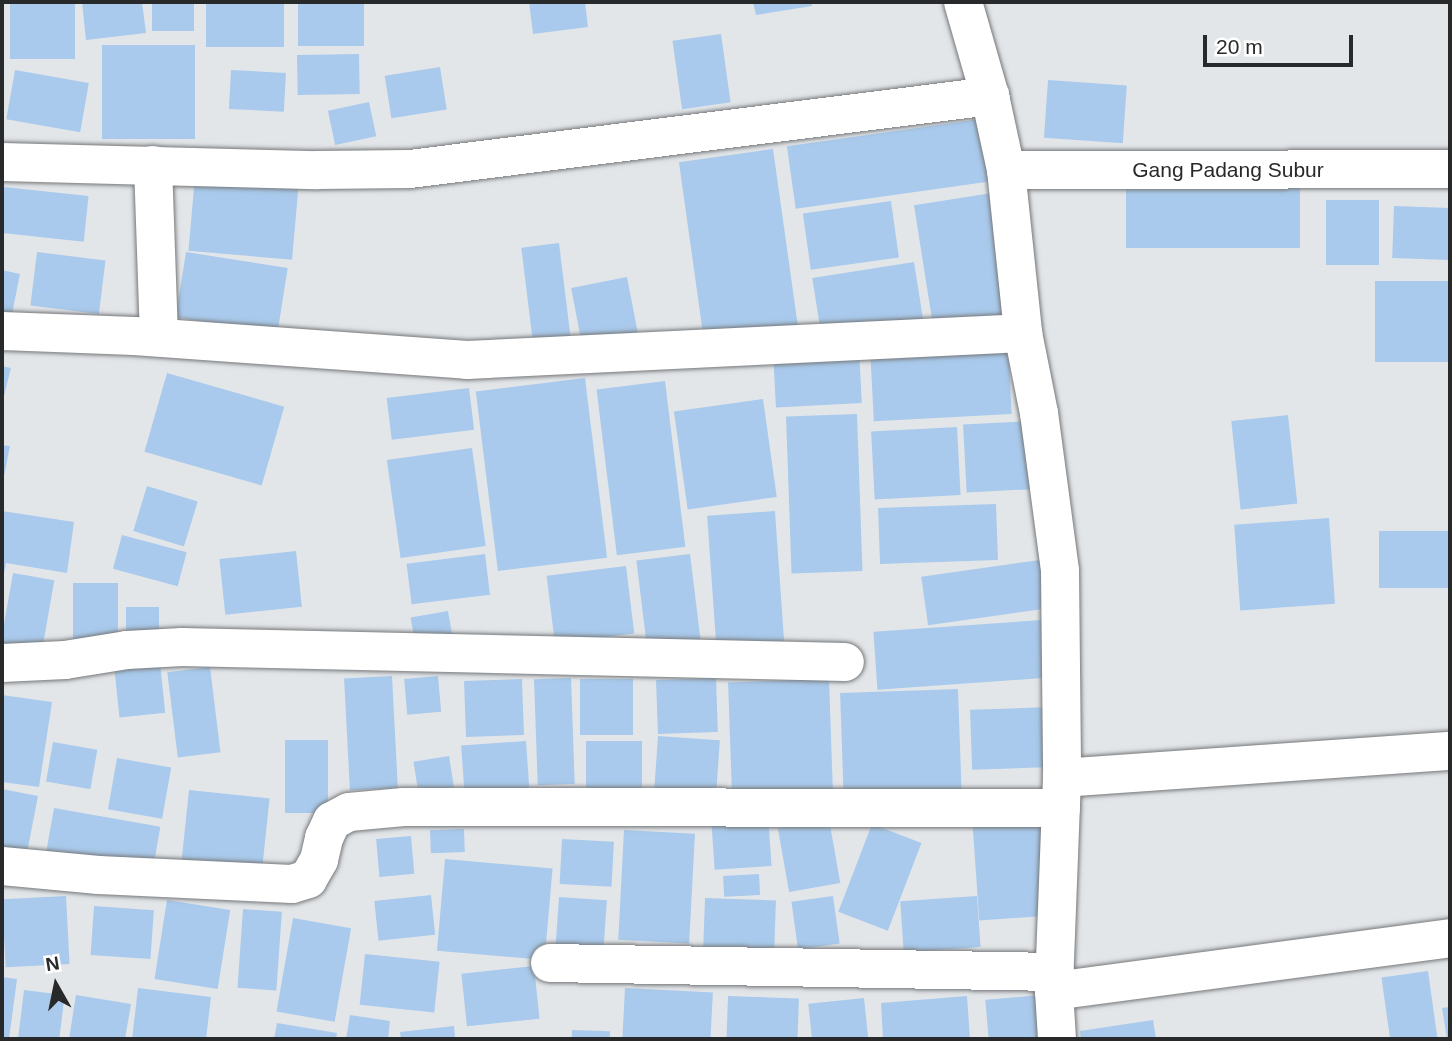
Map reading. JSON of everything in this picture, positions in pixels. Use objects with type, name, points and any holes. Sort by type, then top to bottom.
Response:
[{"type":"street","points":[[963,2],[990,96],[1006,170],[1023,332],[1039,413],[1060,571],[1062,793],[1055,981],[1057,1039]]},
{"type":"street","points":[[2,162],[317,170],[449,166],[469,160],[990,96]]},
{"type":"street","points":[[153,165],[159,337]]},
{"type":"street","name":"Gang Padang Subur","points":[[1006,170],[1450,169]]},
{"type":"street","points":[[2,331],[159,337],[467,360],[1023,332]]},
{"type":"street","points":[[2,663],[65,660],[127,650],[182,647],[845,662]]},
{"type":"street","points":[[2,866],[99,875],[292,884],[308,879],[319,860],[324,838],[332,821],[349,812],[404,807],[1062,793],[1450,751]]},
{"type":"street","points":[[550,963],[1055,981],[1450,938]]},
{"type":"building","points":[[10,2],[75,2],[75,59],[10,59]]},
{"type":"building","points":[[82,2],[142,2],[146,33],[86,40]]},
{"type":"building","points":[[152,2],[194,2],[194,31],[152,31]]},
{"type":"building","points":[[206,2],[284,2],[284,47],[206,47]]},
{"type":"building","points":[[298,2],[364,2],[364,46],[298,46]]},
{"type":"building","points":[[529,2],[585,2],[588,27],[533,34]]},
{"type":"building","points":[[753,2],[811,2],[812,6],[756,15]]},
{"type":"building","points":[[721,34],[731,102],[682,109],[672,41]]},
{"type":"building","points":[[102,45],[195,45],[195,139],[102,139]]},
{"type":"building","points":[[359,54],[360,94],[298,95],[297,55]]},
{"type":"building","points":[[440,67],[447,109],[391,118],[385,76]]},
{"type":"building","points":[[15,70],[89,83],[80,132],[6,119]]},
{"type":"building","points":[[231,70],[286,73],[284,112],[229,109]]},
{"type":"building","points":[[1048,80],[1127,86],[1123,143],[1044,138]]},
{"type":"building","points":[[369,102],[376,136],[335,145],[328,111]]},
{"type":"building","points":[[981,119],[990,181],[796,209],[787,146]]},
{"type":"building","points":[[773,149],[798,330],[704,343],[679,162]]},
{"type":"building","points":[[195,176],[299,185],[292,260],[188,251]]},
{"type":"building","points":[[1126,184],[1300,184],[1300,248],[1126,248]]},
{"type":"building","points":[[4,187],[89,196],[84,242],[2,233]]},
{"type":"building","points":[[992,193],[1012,319],[934,332],[914,205]]},
{"type":"building","points":[[1326,200],[1379,200],[1379,265],[1326,265]]},
{"type":"building","points":[[891,201],[899,257],[811,270],[803,213]]},
{"type":"building","points":[[1394,206],[1450,208],[1448,260],[1392,258]]},
{"type":"building","points":[[559,243],[571,342],[533,347],[521,248]]},
{"type":"building","points":[[37,252],[105,260],[99,314],[30,306]]},
{"type":"building","points":[[186,252],[288,268],[277,333],[176,317]]},
{"type":"building","points":[[914,262],[924,326],[822,342],[812,278]]},
{"type":"building","points":[[2,270],[20,274],[12,314],[2,311]]},
{"type":"building","points":[[627,277],[638,333],[582,344],[571,288]]},
{"type":"building","points":[[1375,281],[1450,281],[1450,362],[1375,362]]},
{"type":"building","points":[[1008,344],[1012,414],[874,421],[870,351]]},
{"type":"building","points":[[859,349],[862,403],[776,407],[773,354]]},
{"type":"building","points":[[2,366],[11,368],[3,400],[2,400]]},
{"type":"building","points":[[167,373],[284,407],[262,485],[144,452]]},
{"type":"building","points":[[585,378],[607,558],[498,571],[476,391]]},
{"type":"building","points":[[665,381],[685,547],[617,555],[597,389]]},
{"type":"building","points":[[469,388],[474,430],[392,440],[387,398]]},
{"type":"building","points":[[763,399],[777,497],[688,510],[674,412]]},
{"type":"building","points":[[857,414],[862,571],[792,573],[786,416]]},
{"type":"building","points":[[1288,415],[1297,504],[1241,509],[1231,421]]},
{"type":"building","points":[[1032,421],[1036,489],[967,493],[963,425]]},
{"type":"building","points":[[957,427],[961,495],[875,499],[871,432]]},
{"type":"building","points":[[2,445],[10,446],[3,481],[2,481]]},
{"type":"building","points":[[472,448],[486,546],[401,558],[387,460]]},
{"type":"building","points":[[147,486],[198,501],[184,546],[133,531]]},
{"type":"building","points":[[996,504],[998,560],[880,564],[878,508]]},
{"type":"building","points":[[2,511],[74,522],[67,573],[6,563],[2,584]]},
{"type":"building","points":[[775,511],[784,643],[716,647],[707,516]]},
{"type":"building","points":[[1329,518],[1335,604],[1240,610],[1234,525]]},
{"type":"building","points":[[1379,531],[1450,531],[1450,588],[1379,588]]},
{"type":"building","points":[[122,535],[187,552],[178,586],[113,569]]},
{"type":"building","points":[[296,551],[302,607],[225,615],[219,559]]},
{"type":"building","points":[[485,554],[490,595],[412,604],[407,564]]},
{"type":"building","points":[[690,554],[700,639],[647,646],[636,561]]},
{"type":"building","points":[[1047,559],[1054,608],[928,625],[921,577]]},
{"type":"building","points":[[626,566],[634,633],[555,643],[547,576]]},
{"type":"building","points":[[13,573],[54,580],[42,651],[2,644]]},
{"type":"building","points":[[73,583],[118,583],[118,641],[73,641]]},
{"type":"building","points":[[126,607],[159,607],[159,639],[126,639]]},
{"type":"building","points":[[448,611],[453,639],[415,645],[411,618]]},
{"type":"building","points":[[1042,620],[1046,678],[877,690],[873,632]]},
{"type":"building","points":[[160,663],[165,713],[119,718],[114,668]]},
{"type":"building","points":[[210,667],[220,752],[178,758],[167,672]]},
{"type":"building","points":[[392,676],[398,788],[350,790],[344,679]]},
{"type":"building","points":[[438,676],[441,712],[407,715],[404,679]]},
{"type":"building","points":[[571,678],[575,784],[538,785],[534,679]]},
{"type":"building","points":[[716,678],[718,732],[658,734],[656,680]]},
{"type":"building","points":[[522,679],[524,735],[466,737],[464,681]]},
{"type":"building","points":[[580,679],[633,679],[633,735],[580,735]]},
{"type":"building","points":[[829,679],[833,795],[732,798],[728,683]]},
{"type":"building","points":[[958,689],[962,793],[844,797],[840,693]]},
{"type":"building","points":[[2,695],[52,702],[39,787],[2,782]]},
{"type":"building","points":[[1051,707],[1053,767],[972,770],[970,710]]},
{"type":"building","points":[[658,736],[720,740],[716,797],[654,793]]},
{"type":"building","points":[[285,740],[328,740],[328,813],[285,813]]},
{"type":"building","points":[[526,741],[530,796],[465,800],[461,746]]},
{"type":"building","points":[[586,741],[642,741],[642,797],[586,797]]},
{"type":"building","points":[[53,742],[97,750],[90,789],[46,781]]},
{"type":"building","points":[[449,756],[455,793],[419,798],[413,762]]},
{"type":"building","points":[[117,758],[171,768],[162,819],[108,809]]},
{"type":"building","points":[[2,789],[38,796],[25,863],[2,858]]},
{"type":"building","points":[[189,790],[270,798],[262,868],[182,860]]},
{"type":"building","points":[[54,808],[160,827],[152,874],[46,855]]},
{"type":"building","points":[[1040,814],[1047,916],[979,920],[972,819]]},
{"type":"building","points":[[768,815],[772,866],[715,870],[711,819]]},
{"type":"building","points":[[829,819],[840,883],[789,892],[778,828]]},
{"type":"building","points":[[872,824],[921,843],[888,931],[838,912]]},
{"type":"building","points":[[464,829],[465,852],[431,853],[430,830]]},
{"type":"building","points":[[624,830],[695,834],[689,944],[618,940]]},
{"type":"building","points":[[411,836],[414,874],[379,877],[376,839]]},
{"type":"building","points":[[562,839],[614,842],[612,887],[560,884]]},
{"type":"building","points":[[445,859],[553,868],[545,960],[437,951]]},
{"type":"building","points":[[759,874],[760,895],[724,897],[723,876]]},
{"type":"building","points":[[431,895],[435,935],[378,941],[374,901]]},
{"type":"building","points":[[66,896],[70,964],[6,967],[2,899]]},
{"type":"building","points":[[833,896],[840,944],[798,949],[791,902]]},
{"type":"building","points":[[977,896],[981,947],[904,952],[900,901]]},
{"type":"building","points":[[559,897],[607,900],[603,955],[555,952]]},
{"type":"building","points":[[705,898],[776,900],[774,955],[703,953]]},
{"type":"building","points":[[167,900],[230,910],[218,989],[154,979]]},
{"type":"building","points":[[94,906],[154,910],[150,959],[91,955]]},
{"type":"building","points":[[243,909],[282,912],[276,991],[237,988]]},
{"type":"building","points":[[293,918],[351,928],[335,1022],[277,1012]]},
{"type":"building","points":[[365,954],[440,962],[434,1013],[360,1005]]},
{"type":"building","points":[[534,966],[540,1019],[467,1026],[461,974]]},
{"type":"building","points":[[1428,971],[1438,1039],[1390,1039],[1381,978]]},
{"type":"building","points":[[2,977],[17,979],[9,1039],[2,1039]]},
{"type":"building","points":[[138,988],[211,997],[206,1039],[132,1039]]},
{"type":"building","points":[[625,988],[713,993],[710,1039],[622,1039]]},
{"type":"building","points":[[24,990],[65,995],[59,1039],[18,1039]]},
{"type":"building","points":[[1052,994],[1056,1039],[989,1039],[985,1000]]},
{"type":"building","points":[[76,995],[131,1004],[125,1039],[69,1039]]},
{"type":"building","points":[[728,996],[799,998],[798,1039],[726,1039]]},
{"type":"building","points":[[967,996],[970,1039],[883,1039],[881,1003]]},
{"type":"building","points":[[864,998],[868,1039],[812,1039],[808,1004]]},
{"type":"building","points":[[1450,1007],[1450,1039],[1447,1039],[1442,1008]]},
{"type":"building","points":[[350,1015],[390,1021],[388,1039],[346,1039]]},
{"type":"building","points":[[1153,1020],[1156,1039],[1081,1039],[1080,1031]]},
{"type":"building","points":[[277,1023],[337,1033],[336,1039],[274,1039]]},
{"type":"building","points":[[454,1026],[455,1039],[401,1039],[400,1032]]},
{"type":"building","points":[[572,1030],[610,1031],[610,1039],[572,1039]]}]
